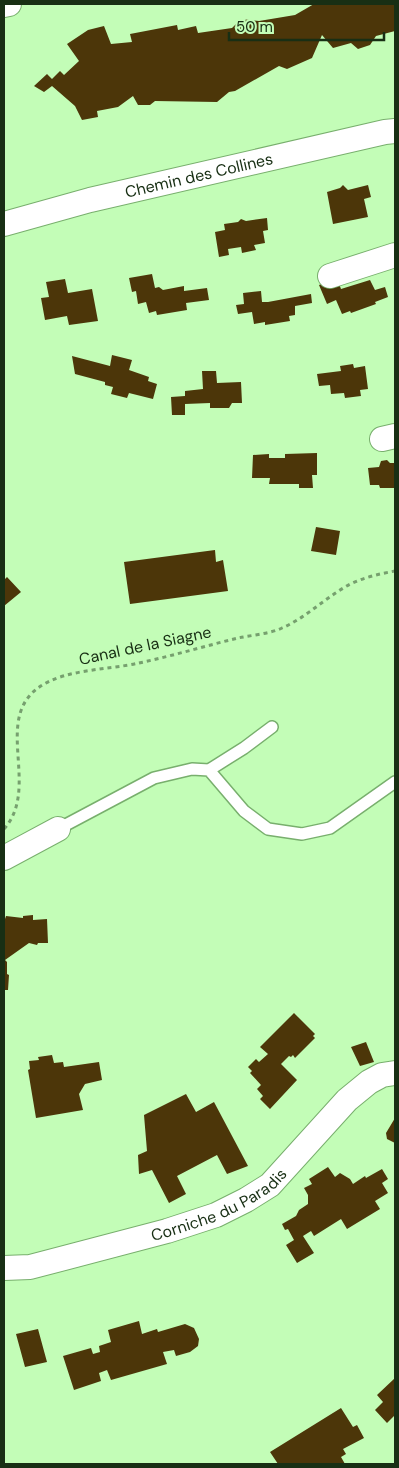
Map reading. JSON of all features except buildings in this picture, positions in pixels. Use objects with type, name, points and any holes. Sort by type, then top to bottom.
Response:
[{"type":"street","points":[[4,5],[9,4]]},
{"type":"street","name":"Chemin des Collines","points":[[4,224],[90,200],[395,131]]},
{"type":"street","points":[[330,276],[395,255]]},
{"type":"street","points":[[4,858],[58,829]]},
{"type":"street","name":"Corniche du Paradis","points":[[4,1268],[30,1267],[167,1231],[216,1215],[270,1185],[347,1100],[369,1082],[382,1075],[395,1073]]},
{"type":"lane","points":[[58,829],[154,778],[192,769],[210,770],[272,727]]},
{"type":"lane","points":[[210,770],[244,811],[268,829],[302,834],[330,828],[395,782]]},
{"type":"path","name":"Canal de la Siagne","points":[[4,829],[15,807],[20,779],[17,721],[26,699],[41,684],[65,675],[138,663],[220,642],[280,630],[303,618],[347,586],[368,577],[395,571]]}]
